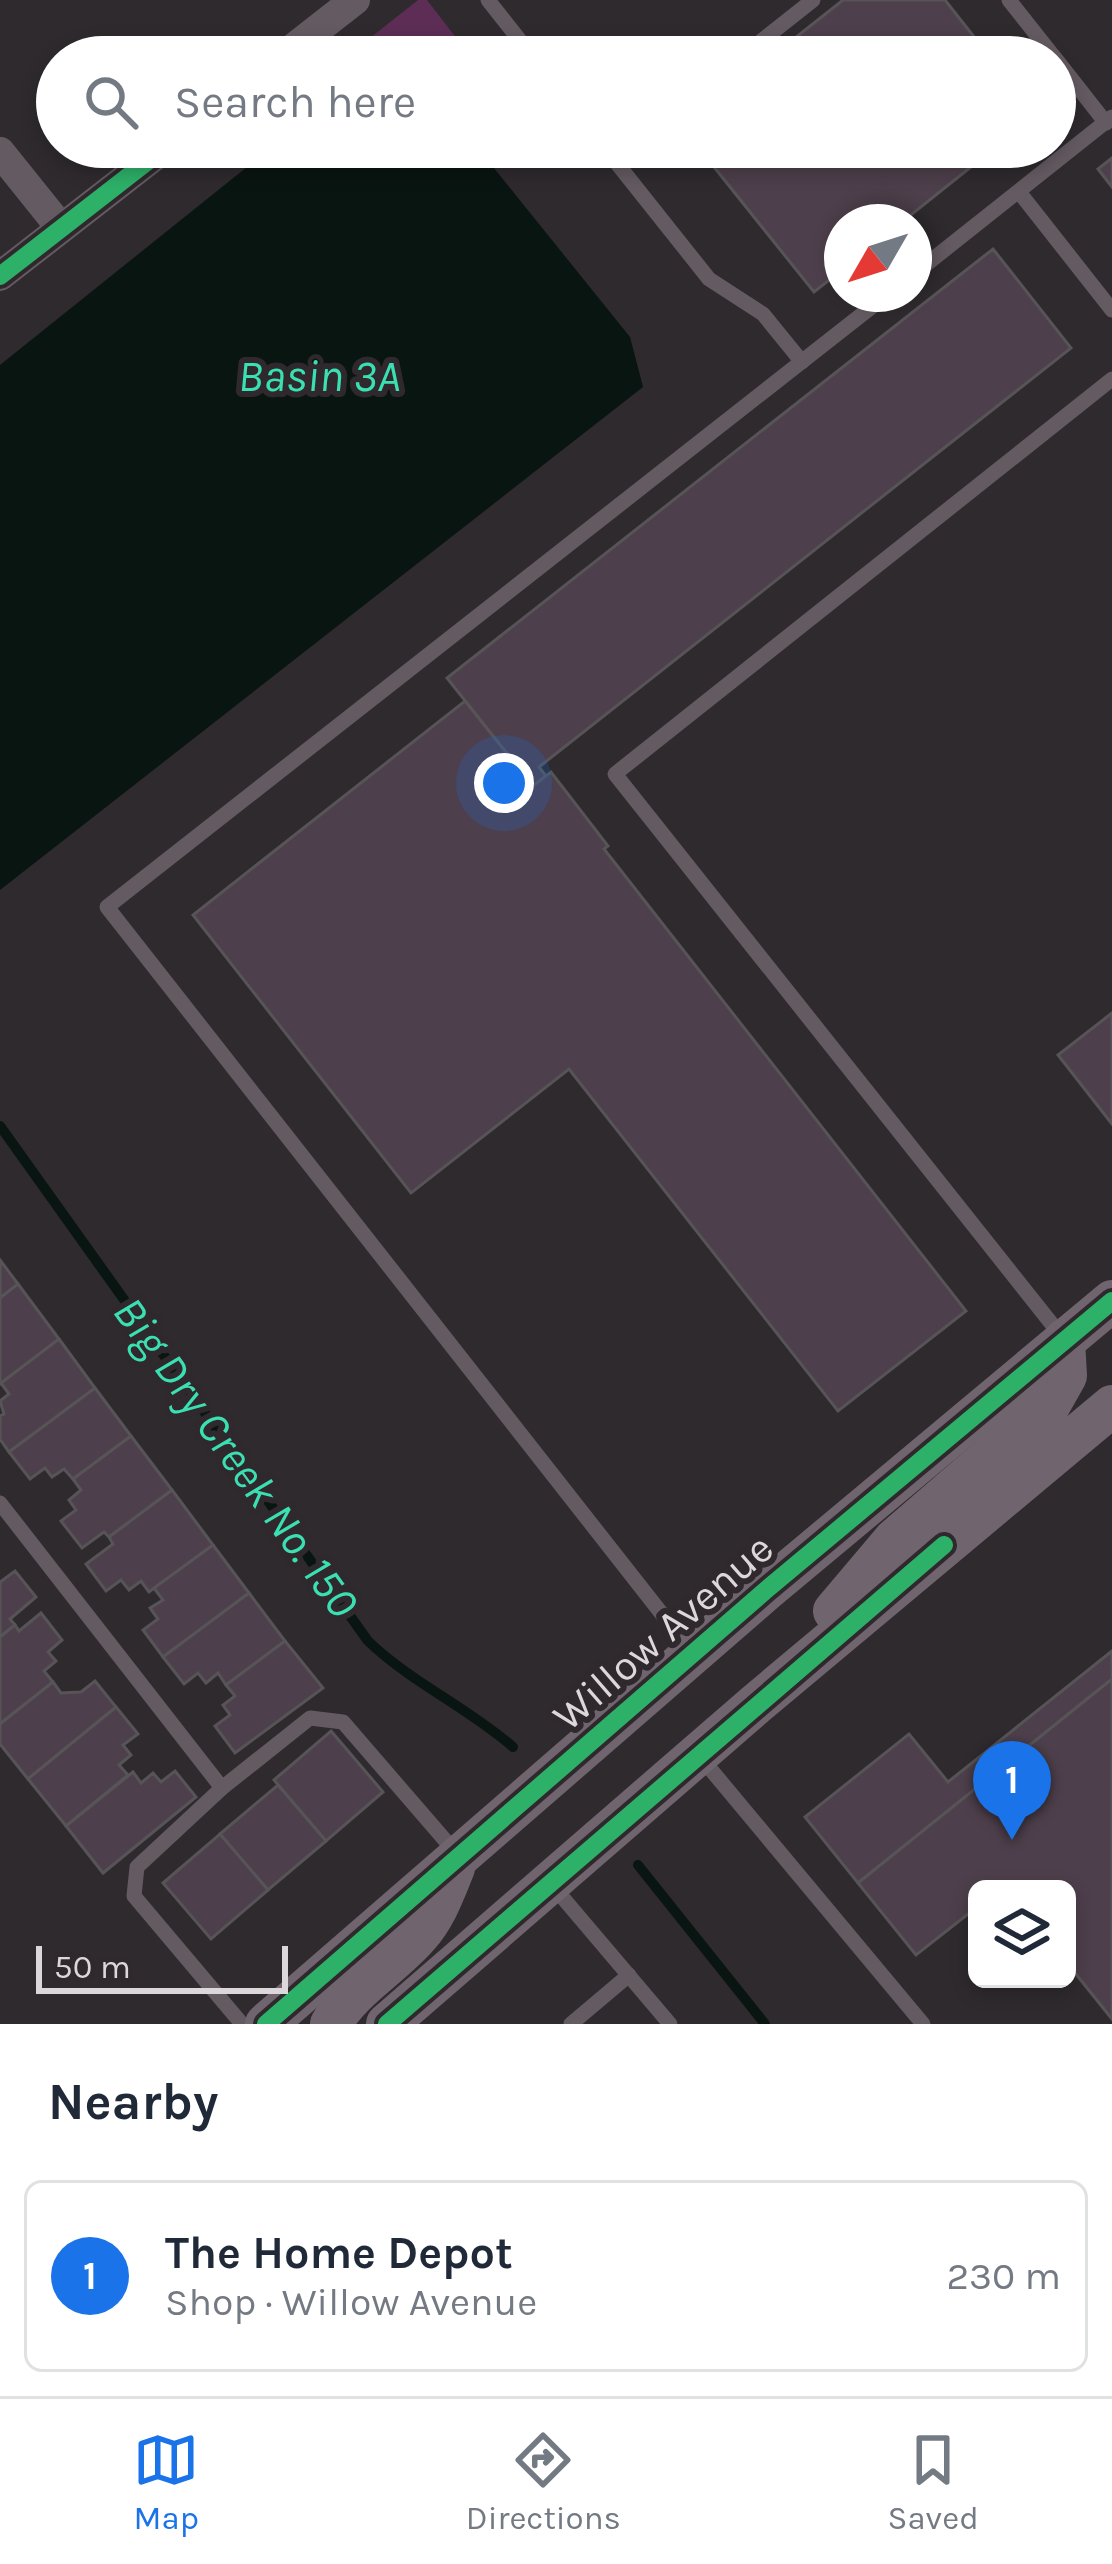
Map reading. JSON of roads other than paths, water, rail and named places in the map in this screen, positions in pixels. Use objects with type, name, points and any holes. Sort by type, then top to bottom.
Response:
[{"type":"main road","name":"Willow Avenue","points":[[266,2024],[693,1653],[1112,1300]]},
{"type":"main road","points":[[756,1704],[894,1540],[1049,1406],[1066,1376],[1064,1340]]},
{"type":"main road","points":[[387,2024],[756,1704],[1112,1406]]},
{"type":"main road","points":[[331,2024],[340,2008],[418,1937],[437,1911],[459,1856]]},
{"type":"street","points":[[309,36],[356,0]]},
{"type":"street","points":[[0,152],[61,228]]},
{"type":"street","points":[[0,276],[139,168]]},
{"type":"lane","points":[[488,0],[516,36]]},
{"type":"lane","points":[[768,36],[813,0]]},
{"type":"lane","points":[[1009,0],[1038,36]]},
{"type":"lane","points":[[1076,82],[1109,120],[1076,146]]},
{"type":"lane","points":[[621,168],[709,279],[763,314],[802,362]]},
{"type":"lane","points":[[932,260],[1049,168]]},
{"type":"lane","points":[[1019,192],[1112,310]]},
{"type":"lane","points":[[693,1653],[107,907],[865,312]]},
{"type":"lane","points":[[1064,1340],[615,774],[1112,379]]},
{"type":"lane","points":[[0,1503],[222,1789]]},
{"type":"lane","points":[[242,2024],[134,1896],[137,1867],[222,1789],[310,1718],[343,1722],[459,1856]]},
{"type":"lane","points":[[698,1755],[922,2024]]},
{"type":"lane","points":[[550,1882],[670,2024]]},
{"type":"lane","points":[[572,2024],[629,1975]]},
{"type":"water","name":"Basin 3A","points":[[246,168],[494,168],[630,337],[643,387],[0,890],[0,365]]},
{"type":"waterway","name":"Big Dry Creek No. 150","points":[[0,1126],[368,1641],[513,1747]]},
{"type":"waterway","name":"Big Dry Creek No. 150","points":[[638,1865],[765,2024]]},
{"type":"place","name":"The Home Depot","points":[[1012,1840]]}]
